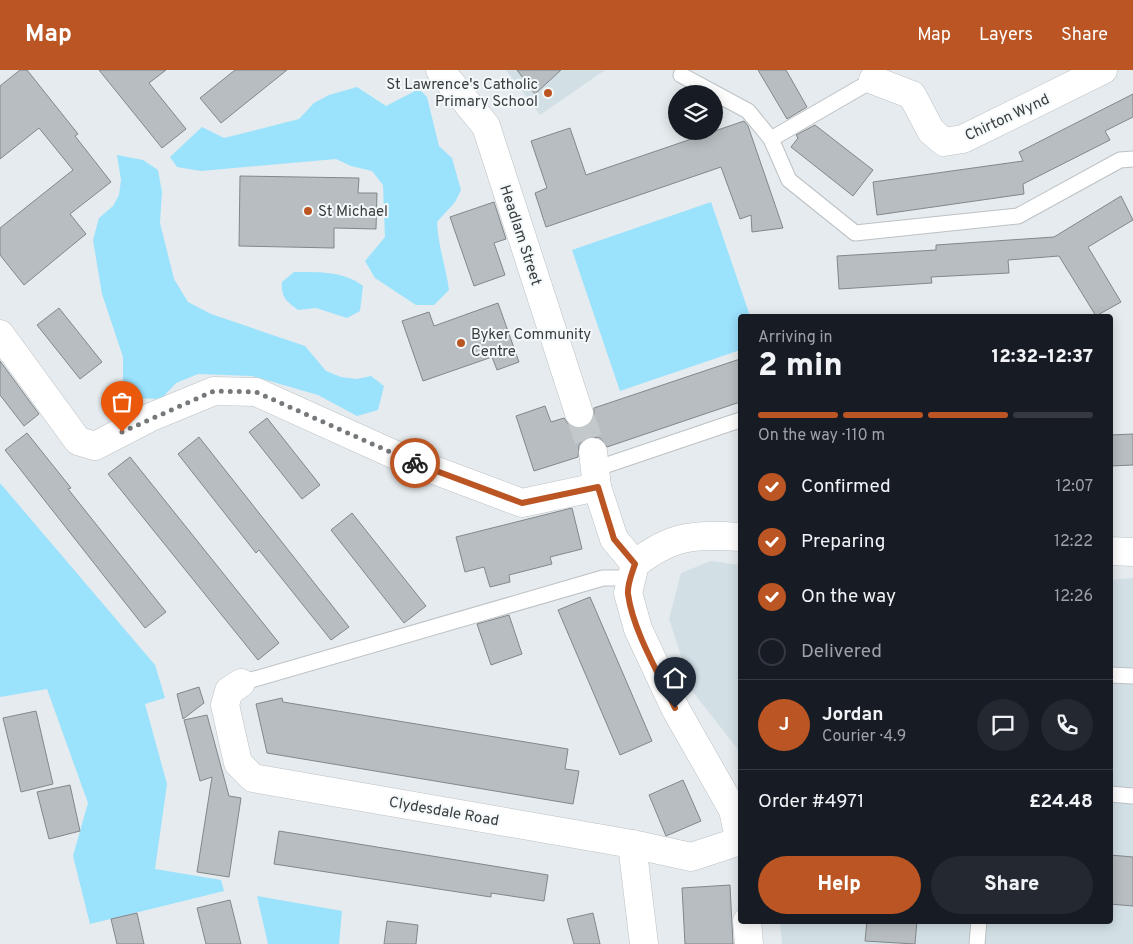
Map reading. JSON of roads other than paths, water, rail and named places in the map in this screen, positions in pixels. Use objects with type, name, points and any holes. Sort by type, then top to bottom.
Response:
[{"type":"street","name":"Headlam Street","points":[[440,70],[486,126],[579,413]]},
{"type":"street","name":"Chirton Wynd","points":[[873,80],[912,95],[932,131],[944,142],[963,139],[1103,70]]},
{"type":"street","points":[[0,334],[78,442],[95,446],[151,417],[214,391],[256,392],[402,458],[522,503],[595,469],[614,539],[633,571]]},
{"type":"street","points":[[738,537],[702,534],[672,541],[633,571],[628,593],[638,629],[675,708],[733,810],[738,833]]},
{"type":"street","points":[[1113,551],[1133,552]]},
{"type":"street","name":"Clydesdale Road","points":[[241,683],[229,691],[225,705],[238,763],[253,778],[632,844],[691,857],[738,843]]},
{"type":"street","points":[[632,844],[644,944]]},
{"type":"street","points":[[747,924],[749,944]]},
{"type":"lane","points":[[681,75],[748,111],[770,139],[789,180],[855,233],[1018,216],[1120,160],[1133,159]]},
{"type":"lane","points":[[770,139],[873,80]]},
{"type":"lane","points":[[595,469],[738,421]]},
{"type":"lane","points":[[241,683],[603,578],[633,571]]},
{"type":"lane","points":[[1113,675],[1133,676]]},
{"type":"lane","points":[[1113,794],[1133,796]]},
{"type":"lane","points":[[977,944],[979,924]]},
{"type":"tunnel","points":[[579,413],[593,452]]},
{"type":"place","name":"St Lawrence's Catholic Primary School","points":[[548,93]]},
{"type":"place","name":"St Michael","points":[[308,211]]},
{"type":"place","name":"Byker Community Centre","points":[[461,343]]}]
